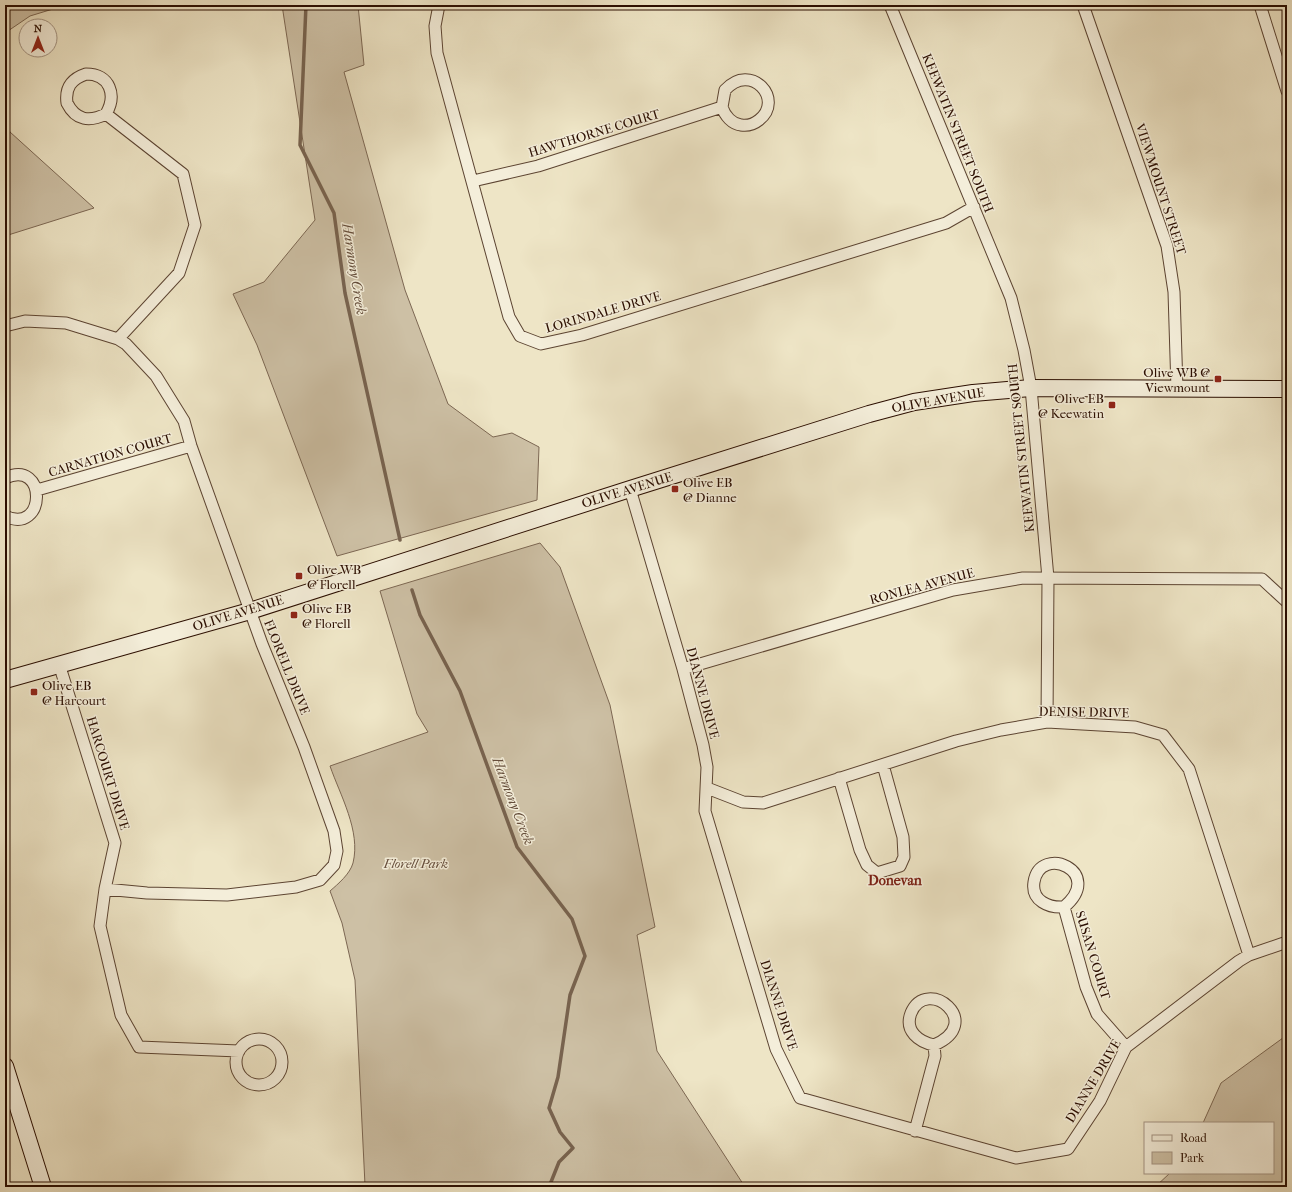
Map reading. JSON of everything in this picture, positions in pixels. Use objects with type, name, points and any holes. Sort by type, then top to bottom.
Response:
[{"type":"main road","name":"OLIVE AVENUE","points":[[5,680],[250,611],[630,488],[891,408],[944,396],[1031,388],[1287,389]]},
{"type":"main road","points":[[5,1066],[43,1187]]},
{"type":"street","name":"LORINDALE DRIVE","points":[[439,5],[435,26],[437,53],[509,317],[520,336],[541,344],[582,335],[946,223],[974,207]]},
{"type":"street","name":"KEEWATIN STREET SOUTH","points":[[890,5],[1011,298],[1024,350],[1031,388],[1048,578],[1048,722]]},
{"type":"street","name":"VIEWMOUNT STREET","points":[[1083,5],[1167,246],[1174,292],[1177,389]]},
{"type":"street","points":[[1260,5],[1287,91]]},
{"type":"street","points":[[93,74],[106,81],[112,94],[110,108],[106,114],[92,120],[84,119],[71,110],[67,103],[66,96],[72,81],[78,76],[93,74]]},
{"type":"street","points":[[737,80],[752,80],[764,89],[768,96],[766,111],[762,118],[749,125],[734,123],[728,118],[722,107],[723,96],[726,90],[737,80]]},
{"type":"street","name":"HAWTHORNE COURT","points":[[472,181],[538,166],[722,107]]},
{"type":"street","points":[[106,114],[183,174],[195,225],[179,273],[118,339]]},
{"type":"street","name":"FLORELL DRIVE","points":[[5,326],[25,321],[66,323],[118,339],[126,344],[156,376],[184,421],[191,446],[250,611],[304,747],[334,831],[337,851],[334,865],[320,880],[302,886],[227,895],[147,893],[105,889]]},
{"type":"street","name":"CARNATION COURT","points":[[37,490],[191,446]]},
{"type":"street","name":"CARNATION COURT","points":[[5,478],[14,475],[25,477],[32,482],[37,490],[36,505],[30,514],[17,519],[5,516]]},
{"type":"street","name":"DIANNE DRIVE","points":[[630,488],[683,669],[703,745],[707,767],[705,811],[774,1041],[800,1098],[1016,1158],[1068,1149],[1100,1101],[1126,1047],[1249,955],[1287,942]]},
{"type":"street","name":"RONLEA AVENUE","points":[[683,669],[953,590],[1023,578],[1262,579],[1287,602]]},
{"type":"street","name":"HARCOURT DRIVE","points":[[59,664],[115,843],[105,889],[100,926],[121,1015],[139,1047],[239,1051]]},
{"type":"street","name":"DENISE DRIVE","points":[[707,788],[742,802],[764,803],[956,741],[1001,730],[1048,722],[1135,727],[1163,735],[1189,769],[1249,955]]},
{"type":"street","points":[[839,778],[860,850],[867,865],[878,873],[900,866],[904,857],[903,837],[883,765]]},
{"type":"street","name":"SUSAN COURT","points":[[1052,863],[1066,865],[1076,875],[1078,882],[1075,896],[1064,907],[1049,906],[1037,898],[1033,883],[1039,870],[1045,865],[1052,863]]},
{"type":"street","name":"SUSAN COURT","points":[[1064,907],[1086,987],[1097,1014],[1126,1047]]},
{"type":"street","points":[[926,999],[942,1001],[952,1011],[955,1018],[955,1025],[948,1038],[934,1045],[920,1041],[914,1036],[909,1022],[914,1008],[926,999]]},
{"type":"street","points":[[252,1040],[264,1040],[274,1045],[282,1060],[282,1066],[277,1076],[273,1080],[263,1085],[257,1085],[242,1078],[236,1067],[239,1051],[243,1046],[252,1040]]},
{"type":"street","points":[[916,1131],[935,1056],[934,1045]]},
{"type":"green space","points":[[5,5],[66,5],[27,18],[18,18],[18,24],[5,33]]},
{"type":"green space","points":[[282,5],[358,5],[364,65],[344,72],[405,290],[448,404],[493,437],[512,433],[539,447],[537,500],[337,556],[257,345],[233,294],[264,282],[315,220]]},
{"type":"green space","points":[[5,124],[10,132],[94,208],[5,236]]},
{"type":"green space","name":"Florell Park","points":[[540,543],[560,567],[610,705],[655,927],[637,935],[657,1051],[745,1187],[382,1187],[365,1185],[355,980],[342,923],[330,891],[349,871],[353,863],[355,851],[354,838],[348,813],[330,766],[428,732],[417,714],[380,591]]},
{"type":"green space","points":[[1287,1035],[1287,1187],[1155,1187],[1169,1174],[1274,1174],[1274,1122],[1203,1122],[1221,1083]]},
{"type":"waterway","name":"Harmony Creek","points":[[306,5],[300,145],[334,213],[345,293],[400,540]]},
{"type":"waterway","name":"Harmony Creek","points":[[412,590],[420,615],[460,691],[517,847],[572,919],[585,956],[570,995],[558,1077],[549,1108],[560,1132],[573,1148],[559,1162],[549,1187]]},
{"type":"place","name":"Olive WB @ Viewmount","points":[[1218,379]]},
{"type":"place","name":"Olive EB @ Keewatin","points":[[1112,405]]},
{"type":"place","name":"Olive EB @ Dianne","points":[[675,489]]},
{"type":"place","name":"Olive WB @ Florell","points":[[299,576]]},
{"type":"place","name":"Olive EB @ Florell","points":[[294,615]]},
{"type":"place","name":"Olive EB @ Harcourt","points":[[34,692]]},
{"type":"district","name":"Donevan","points":[[895,880]]}]
